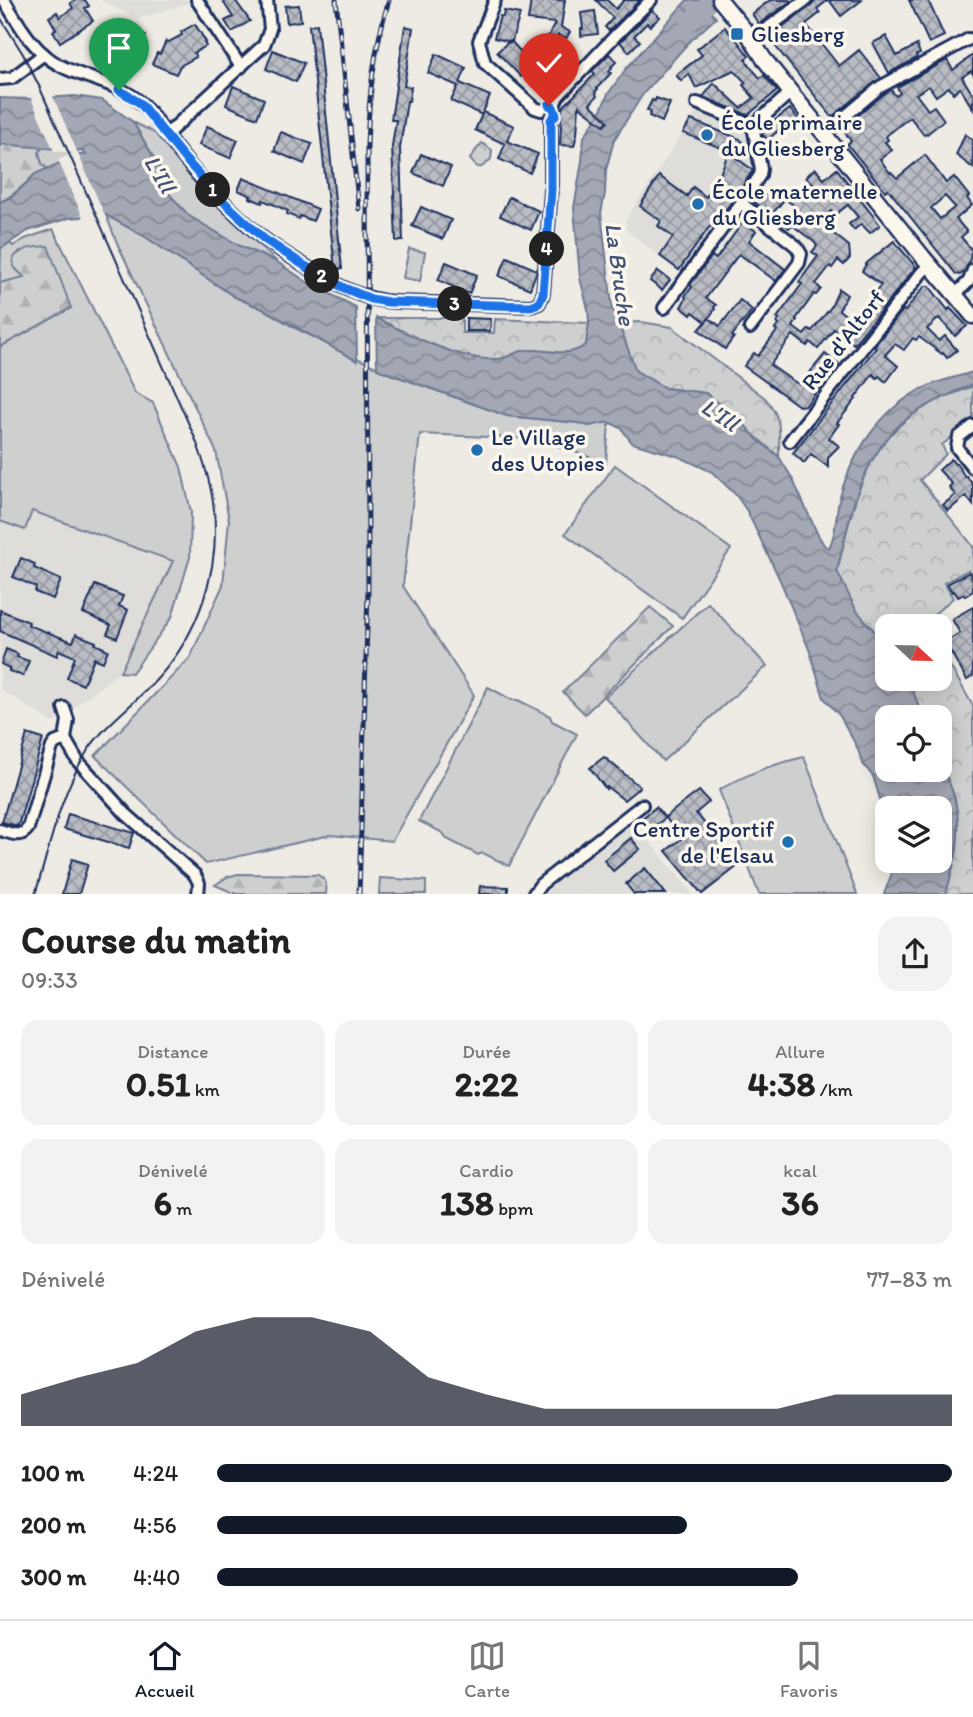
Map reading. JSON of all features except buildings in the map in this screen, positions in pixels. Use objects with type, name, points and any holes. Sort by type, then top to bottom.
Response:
[{"type":"main road","points":[[720,0],[824,134],[973,316]]},
{"type":"street","points":[[4,0],[28,37],[44,54],[57,64],[119,90],[140,103],[223,201],[264,239],[305,266],[350,291],[371,299],[388,302],[531,306],[539,303],[543,294],[551,190],[551,120],[556,114],[553,107],[558,96],[651,0]]},
{"type":"street","points":[[197,0],[241,67]]},
{"type":"street","points":[[166,135],[261,49],[270,29],[267,0]]},
{"type":"street","points":[[495,0],[479,41],[485,63],[535,108],[541,110]]},
{"type":"street","points":[[751,40],[806,0]]},
{"type":"street","points":[[824,134],[880,87],[968,39]]},
{"type":"street","points":[[0,79],[12,78],[44,54]]},
{"type":"street","points":[[752,126],[791,92]]},
{"type":"street","points":[[697,103],[752,126]]},
{"type":"street","points":[[541,110],[547,105],[553,107]]},
{"type":"street","points":[[541,110],[542,117],[551,120]]},
{"type":"street","points":[[664,308],[760,175],[752,126]]},
{"type":"street","points":[[741,203],[796,246],[800,254],[799,263],[750,328]]},
{"type":"street","name":"Rue d'Altorf","points":[[790,441],[930,265]]},
{"type":"street","points":[[956,295],[969,281],[973,270]]},
{"type":"street","points":[[973,426],[963,432],[957,441],[957,448],[973,468]]},
{"type":"street","points":[[64,708],[68,720],[65,738],[75,759],[126,814],[195,875],[199,883],[198,894]]},
{"type":"street","points":[[0,830],[20,835],[28,828],[52,747],[65,738]]},
{"type":"street","points":[[533,894],[541,884],[642,805]]},
{"type":"shaded area","points":[[100,0],[190,0],[191,2],[137,19]]},
{"type":"shaded area","points":[[699,108],[746,129],[755,171],[681,272],[627,231],[625,221]]},
{"type":"shaded area","points":[[32,511],[174,561],[120,672],[53,723],[0,689],[0,521],[25,529]]},
{"type":"shaded area","points":[[632,820],[693,894],[545,894]]},
{"type":"green space","points":[[133,122],[155,133],[200,189],[277,262],[240,246],[189,216],[170,195],[158,165]]},
{"type":"green space","points":[[482,143],[492,150],[491,159],[478,167],[470,159]]},
{"type":"green space","points":[[0,144],[42,147],[39,153],[42,164],[47,169],[0,202]]},
{"type":"green space","points":[[42,147],[82,151],[87,156],[47,169],[42,164],[39,153]]},
{"type":"green space","points":[[106,215],[144,236],[235,297],[390,374],[507,416],[589,426],[609,422],[606,463],[538,439],[420,434],[403,586],[474,695],[392,841],[330,835],[206,864],[95,756],[190,658],[223,585],[229,520],[216,451]]},
{"type":"green space","points":[[53,229],[135,393],[153,403],[181,467],[191,512],[190,557],[172,617],[132,673],[120,672],[173,561],[32,511],[25,530],[0,521],[0,347],[71,308],[20,251],[13,259],[14,267],[25,277],[0,283],[1,248],[10,243],[13,246]]},
{"type":"green space","points":[[48,246],[71,308],[0,347],[0,283],[24,277],[14,267],[13,258],[17,254],[29,248]]},
{"type":"green space","points":[[409,249],[425,252],[420,281],[403,278]]},
{"type":"green space","points":[[376,318],[462,318],[462,333],[494,333],[495,319],[589,323],[586,345],[572,352],[524,350],[498,359],[484,359],[436,346]]},
{"type":"green space","points":[[641,322],[672,327],[765,398],[777,419],[779,457],[706,393],[665,388],[636,371],[618,323]]},
{"type":"green space","points":[[973,386],[973,420],[942,445],[946,454],[920,480],[973,546],[973,576],[968,570],[944,583],[953,598],[934,614],[875,614],[875,631],[856,610],[837,572],[854,506],[870,465],[881,446],[896,429],[930,403]]},
{"type":"green space","points":[[615,465],[731,549],[682,618],[565,534]]},
{"type":"green space","points":[[708,603],[767,666],[663,761],[605,697]]},
{"type":"green space","points":[[650,607],[673,626],[585,714],[563,692]]},
{"type":"green space","points":[[952,669],[973,706],[973,894],[946,894],[957,851],[958,829],[955,798],[948,782],[952,782],[952,705],[918,705],[913,691],[952,691]]},
{"type":"green space","points":[[488,687],[550,716],[552,721],[577,734],[509,866],[483,853],[478,855],[419,821]]},
{"type":"green space","name":"Centre Sportif de l'Elsau","points":[[804,757],[857,894],[759,894],[719,790],[760,770]]},
{"type":"green space","points":[[238,874],[318,875],[326,883],[326,894],[236,894],[215,885]]},
{"type":"green space","points":[[380,878],[426,881],[426,894],[379,894]]},
{"type":"water","name":"L'Ill","points":[[687,0],[701,0],[716,18],[689,42],[643,94],[614,140],[606,170],[601,213],[612,306],[636,371],[665,388],[705,393],[735,414],[757,439],[779,457],[824,545],[829,548],[833,537],[843,485],[849,470],[865,441],[886,415],[918,391],[973,372],[973,384],[909,417],[895,429],[876,454],[854,502],[837,571],[856,610],[875,632],[875,691],[913,691],[918,705],[875,705],[875,782],[948,782],[957,809],[958,822],[952,870],[952,796],[879,796],[873,776],[863,764],[840,716],[824,698],[809,649],[747,511],[736,495],[712,472],[680,457],[632,443],[621,428],[609,422],[589,426],[507,416],[377,369],[376,318],[435,346],[484,359],[498,359],[528,350],[572,352],[586,345],[588,309],[580,278],[574,208],[584,137],[625,70]]},
{"type":"water","name":"L'Ill","points":[[74,96],[102,100],[133,122],[158,165],[170,195],[189,216],[356,307],[357,361],[263,309],[235,297],[144,236],[106,215],[69,218],[28,231],[0,249],[0,202],[13,196],[35,174],[78,155],[86,155],[82,151],[0,144],[0,98]]},
{"type":"water","points":[[892,873],[951,873],[946,894],[884,894]]},
{"type":"pier","points":[[52,94],[107,220],[84,220],[58,160],[74,153],[54,151],[30,96]]},
{"type":"waterway","name":"La Bruche","points":[[690,22],[712,0]]},
{"type":"tram line","points":[[0,17],[39,86],[195,438],[211,492],[215,533],[210,578],[195,621],[185,641],[158,678],[104,730],[78,767],[57,820],[35,894]]},
{"type":"railway","points":[[336,0],[359,209]]},
{"type":"railway","points":[[359,894],[368,591],[367,145],[373,72],[389,0]]},
{"type":"place","name":"Gliesberg","points":[[737,34]]},
{"type":"place","name":"École primaire du Gliesberg","points":[[707,135]]},
{"type":"place","name":"École maternelle du Gliesberg","points":[[698,204]]},
{"type":"place","name":"Le Village des Utopies","points":[[477,450]]},
{"type":"place","name":"Centre Sportif de l'Elsau","points":[[788,842]]},
{"type":"route","points":[[119,90],[140,103],[223,201],[264,239],[305,266],[359,295],[388,302],[531,306],[539,303],[543,294],[551,190],[551,120],[556,114],[549,105]]}]
